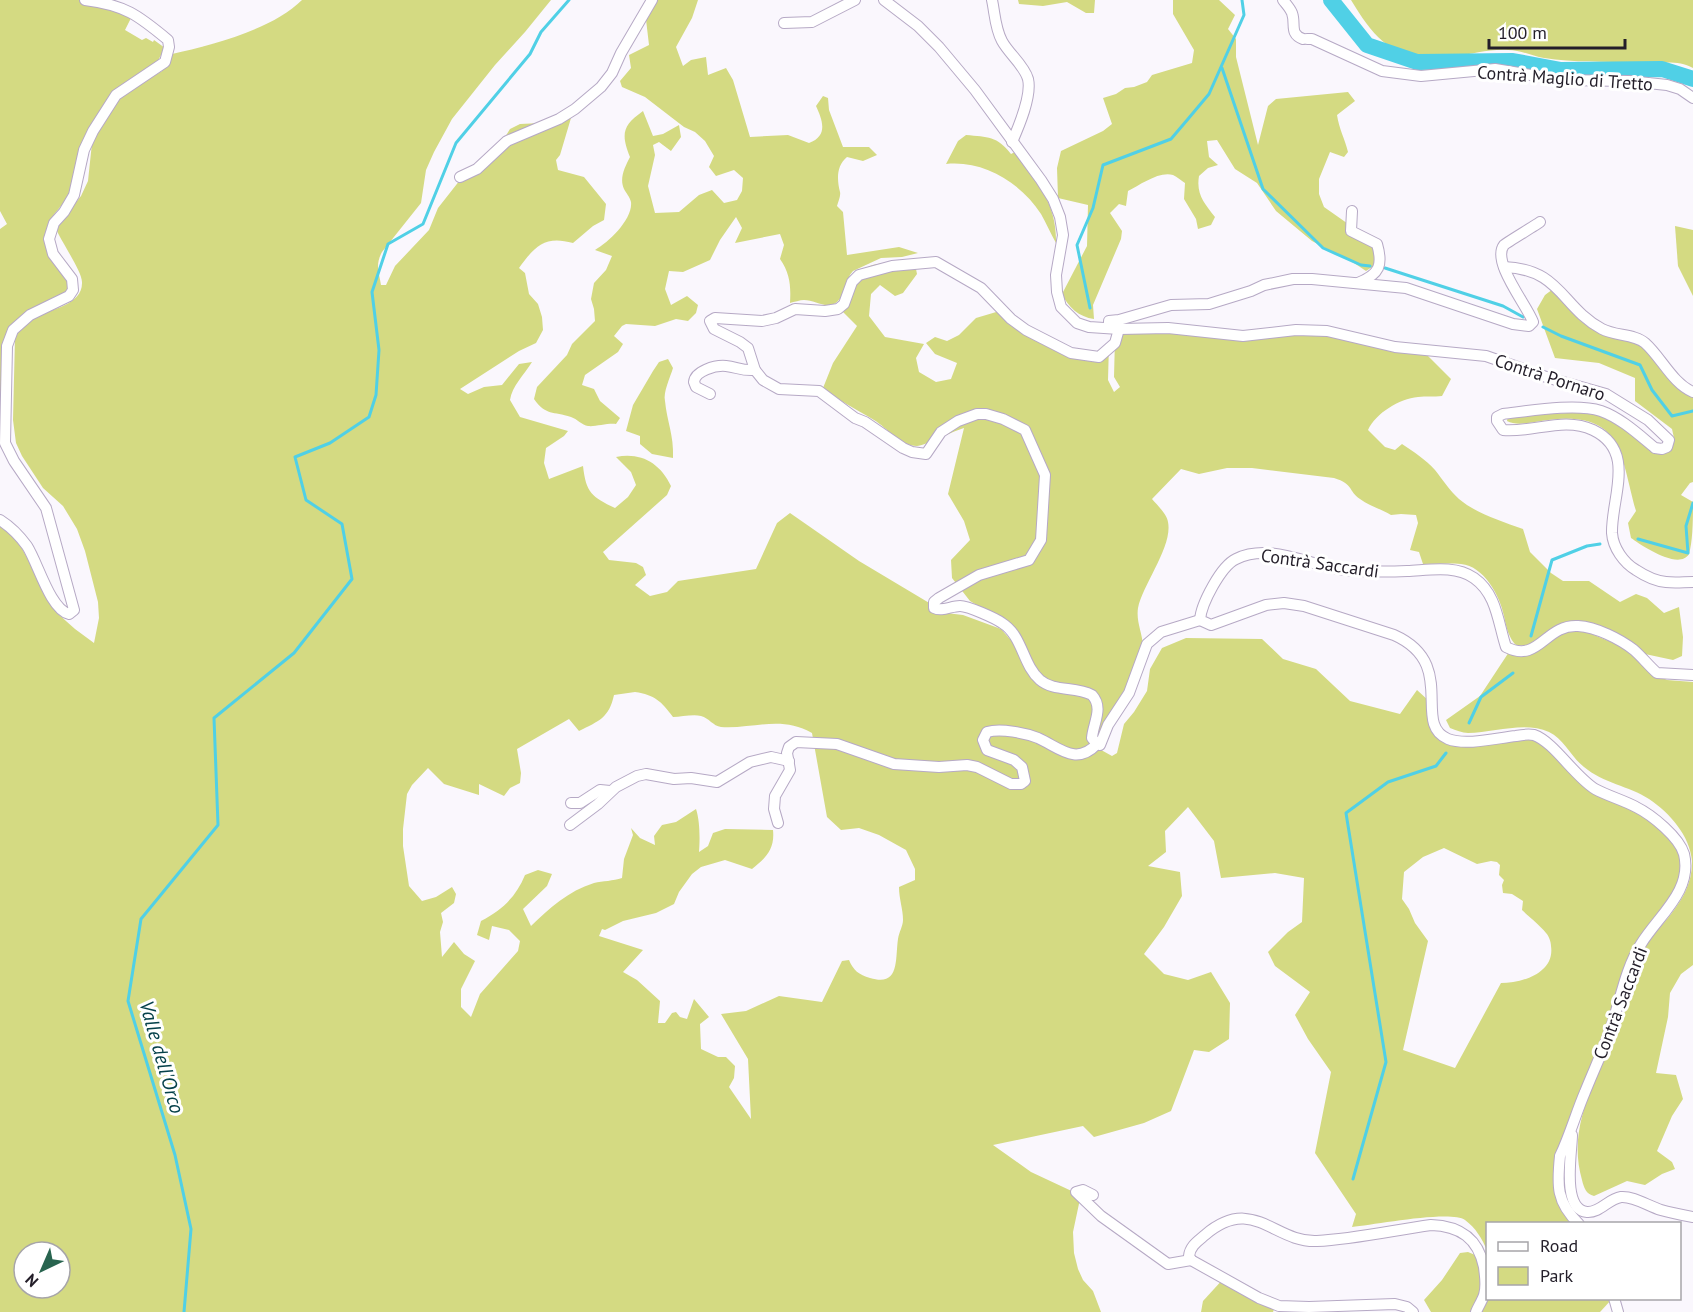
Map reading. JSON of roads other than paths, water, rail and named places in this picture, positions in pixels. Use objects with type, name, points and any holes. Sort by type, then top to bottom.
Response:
[{"type":"street","points":[[0,520],[13,528],[28,547],[54,602],[62,612],[69,614],[74,610],[46,508],[14,461],[5,443],[7,346],[13,330],[30,315],[69,296],[73,290],[72,279],[53,254],[49,239],[54,223],[74,195],[84,150],[116,95],[165,62],[169,47],[168,40],[131,12],[108,3],[85,0]]},
{"type":"street","points":[[460,177],[477,168],[507,141],[559,119],[601,87],[612,73],[652,0]]},
{"type":"street","points":[[784,23],[812,22],[855,0]]},
{"type":"street","points":[[884,0],[918,26],[939,46],[975,90],[1053,199],[1060,217],[1063,235],[1056,275],[1061,307],[1077,323],[1089,327],[1119,329]]},
{"type":"street","points":[[992,0],[1001,39],[1025,73],[1028,83],[1023,112],[1012,142]]},
{"type":"street","name":"Contrà Maglio di Tretto","points":[[1283,0],[1293,14],[1294,32],[1297,37],[1312,39],[1382,71],[1421,76],[1496,69],[1561,80],[1629,81],[1667,85],[1680,89],[1693,98]]},
{"type":"street","points":[[1352,211],[1351,231],[1377,244],[1381,259],[1376,271],[1368,279],[1355,284]]},
{"type":"street","points":[[1119,329],[1109,324],[1109,321],[1171,305],[1209,304],[1264,285],[1293,279],[1406,288],[1513,324],[1531,325],[1533,322],[1530,314],[1510,281],[1501,252],[1504,244],[1540,222]]},
{"type":"street","points":[[778,823],[775,796],[790,770],[787,753],[792,744],[796,742],[820,742],[851,748],[894,764],[939,767],[967,765],[977,767],[1011,784],[1017,784],[1025,781],[1022,767],[1014,760],[987,750],[983,740],[987,732],[995,730],[1024,734],[1062,751],[1076,755],[1088,753],[1097,744],[1092,738],[1098,710],[1097,701],[1092,695],[1054,687],[1040,680],[1024,656],[1014,632],[1002,622],[969,607],[958,606],[940,610],[934,608],[934,602],[939,598],[979,575],[1029,560],[1039,545],[1046,475],[1025,430],[1003,419],[977,414],[958,421],[941,432],[926,453],[912,452],[855,418],[819,391],[779,389],[763,380],[754,370],[747,348],[714,329],[710,321],[712,318],[762,321],[776,318],[795,309],[825,311],[838,309],[844,304],[852,282],[859,275],[891,266],[936,262],[981,288],[1011,319],[1026,330],[1079,356],[1095,358],[1103,354],[1115,343],[1119,329]]},
{"type":"street","points":[[1504,267],[1534,272],[1560,290],[1599,328],[1619,336],[1636,338],[1645,343],[1684,387],[1693,392]]},
{"type":"street","name":"Contrà Pornaro","points":[[1119,329],[1168,328],[1243,336],[1296,330],[1327,331],[1395,347],[1486,356],[1549,378],[1606,394],[1648,420],[1669,440],[1667,447],[1655,448],[1613,417],[1599,411],[1560,409],[1508,413],[1497,417],[1497,421],[1503,430],[1514,431],[1558,424],[1581,425],[1605,438],[1613,449],[1620,473],[1612,534],[1622,558],[1632,568],[1654,579],[1665,582],[1693,582]]},
{"type":"street","points":[[710,394],[696,387],[694,382],[696,376],[702,371],[725,366],[741,371],[754,370]]},
{"type":"street","name":"Contrà Saccardi","points":[[1200,620],[1200,613],[1216,579],[1235,559],[1252,554],[1271,553],[1337,568],[1367,572],[1438,569],[1460,571],[1475,579],[1489,592],[1506,647],[1516,652],[1524,653],[1563,628],[1577,626],[1594,629],[1622,642],[1635,651],[1657,673],[1693,675]]},
{"type":"street","name":"Contrà Saccardi","points":[[1097,744],[1100,745],[1108,725],[1128,697],[1142,655],[1151,639],[1161,632],[1200,620],[1211,625],[1266,605],[1284,603],[1304,606],[1409,642],[1420,653],[1430,672],[1433,686],[1432,720],[1438,733],[1448,739],[1461,742],[1532,735],[1545,741],[1579,777],[1596,789],[1639,808],[1664,827],[1684,851],[1687,863],[1686,877],[1682,889],[1641,943],[1631,963],[1609,1034],[1572,1129]]},
{"type":"street","points":[[570,825],[598,804],[610,791],[625,781],[646,774],[674,779],[691,778],[717,782],[750,762],[771,757],[789,761]]},
{"type":"street","points":[[571,804],[580,803],[600,790],[610,791]]},
{"type":"street","points":[[1572,1129],[1569,1158],[1570,1180],[1573,1198],[1580,1210],[1595,1211],[1611,1200],[1626,1198],[1693,1217]]},
{"type":"street","points":[[1572,1129],[1560,1156],[1558,1175],[1560,1198],[1564,1208],[1577,1222]]},
{"type":"street","points":[[1092,1195],[1083,1190],[1076,1192],[1101,1216],[1168,1264],[1191,1260],[1259,1298],[1279,1306],[1395,1304],[1407,1307],[1413,1312]]},
{"type":"street","points":[[1191,1260],[1189,1256],[1191,1247],[1207,1232],[1220,1224],[1248,1218],[1296,1237],[1316,1241],[1431,1225],[1446,1225],[1463,1233],[1473,1241],[1479,1251],[1486,1280],[1484,1296],[1476,1312]]},
{"type":"waterway","name":"Valle dell'Orco","points":[[184,1312],[191,1229],[175,1155],[128,1001],[141,919],[218,825],[214,718],[294,653],[352,579],[342,524],[306,500],[295,457],[330,443],[369,417],[376,395],[379,350],[372,292],[388,244],[423,224],[456,143],[530,54],[541,32],[569,0]]},
{"type":"waterway","points":[[1090,308],[1077,245],[1093,208],[1103,165],[1171,139],[1188,119],[1209,94],[1244,15],[1242,0]]},
{"type":"waterway","points":[[1331,0],[1367,45],[1417,62],[1513,61],[1561,70],[1662,69],[1693,79]]},
{"type":"waterway","points":[[1222,68],[1263,189],[1323,248],[1361,265],[1370,266]]},
{"type":"waterway","points":[[1385,268],[1503,306],[1523,317]]},
{"type":"waterway","points":[[1543,327],[1561,336],[1640,365],[1652,390],[1672,416],[1693,411]]},
{"type":"waterway","points":[[1638,539],[1688,553],[1686,526],[1693,503]]},
{"type":"waterway","points":[[1531,636],[1552,560],[1587,546],[1600,544]]},
{"type":"waterway","points":[[1469,723],[1481,697],[1513,673]]},
{"type":"waterway","points":[[1353,1179],[1386,1062],[1346,813],[1388,782],[1436,766],[1446,753]]}]
